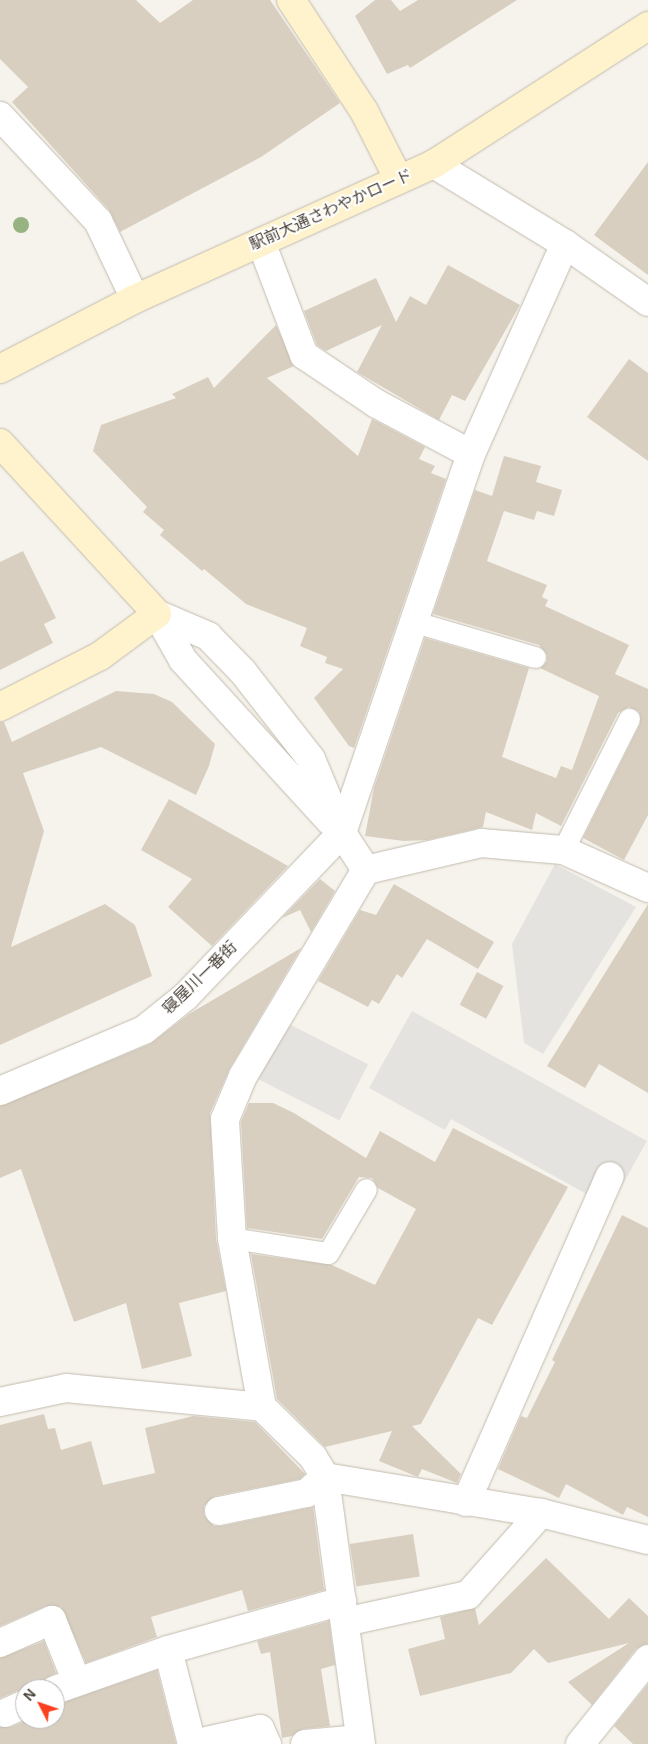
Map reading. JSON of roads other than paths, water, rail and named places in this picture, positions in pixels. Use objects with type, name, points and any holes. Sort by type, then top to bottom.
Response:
[{"type":"street","points":[[298,3],[364,111],[399,180]]},
{"type":"street","name":"駅前大通さわやかロード","points":[[0,369],[135,299],[434,164],[648,26]]},
{"type":"street","points":[[0,116],[98,221],[135,299]]},
{"type":"street","points":[[434,164],[565,244],[648,302]]},
{"type":"street","points":[[261,242],[304,355],[377,404],[471,454]]},
{"type":"street","points":[[342,833],[471,454],[565,244]]},
{"type":"street","points":[[0,443],[157,614],[183,660],[342,833],[366,870]]},
{"type":"street","points":[[0,707],[100,656],[157,614]]},
{"type":"street","points":[[157,614],[208,636],[243,672],[311,759],[342,833]]},
{"type":"street","name":"寝屋川一番街","points":[[0,1091],[144,1030],[186,996],[342,833]]},
{"type":"street","points":[[305,1744],[360,1742],[324,1477],[313,1457],[262,1407],[232,1238],[225,1118],[243,1076],[366,870],[481,843],[563,850],[648,888]]},
{"type":"street","points":[[466,1502],[610,1176]]},
{"type":"street","points":[[0,1402],[66,1388],[262,1407]]},
{"type":"street","points":[[324,1477],[541,1513],[648,1540]]},
{"type":"street","points":[[219,1511],[307,1493],[324,1477]]},
{"type":"street","points":[[65,1685],[168,1650],[343,1611],[468,1595],[541,1513]]},
{"type":"street","points":[[0,1643],[52,1620],[64,1679]]},
{"type":"street","points":[[168,1650],[192,1744],[260,1730],[266,1744]]},
{"type":"street","points":[[580,1744],[648,1660]]},
{"type":"lane","points":[[415,622],[535,656]]},
{"type":"lane","points":[[563,850],[629,719]]},
{"type":"lane","points":[[232,1238],[328,1253],[366,1189]]}]
